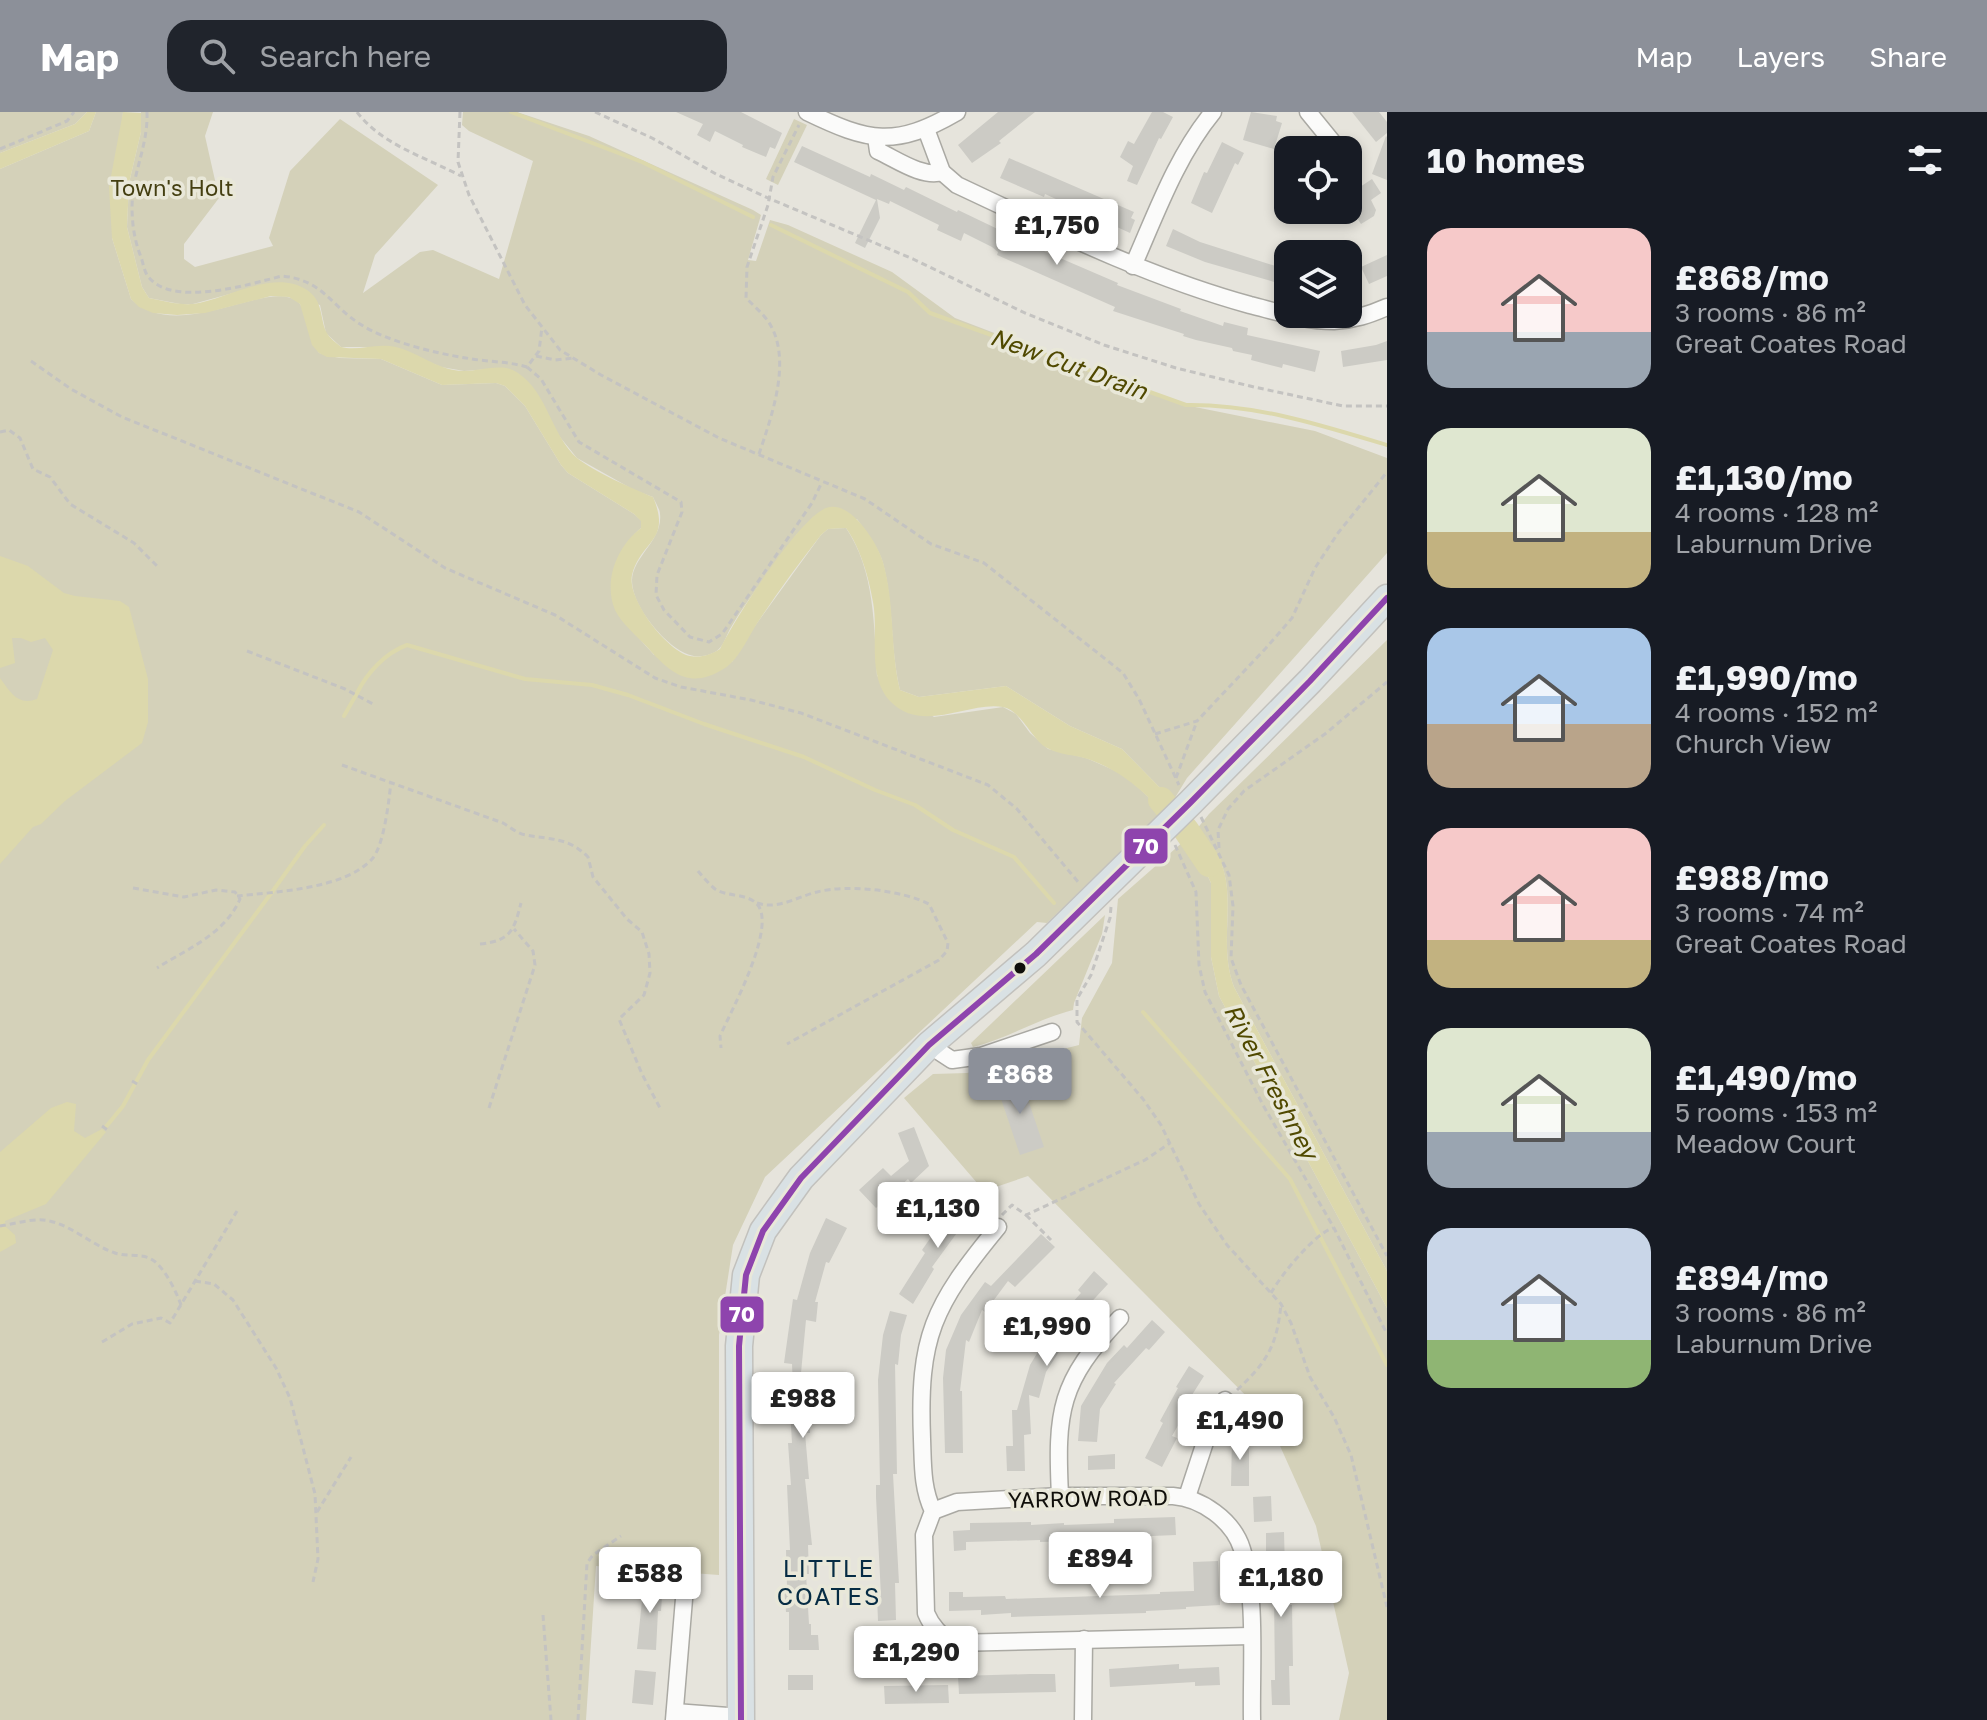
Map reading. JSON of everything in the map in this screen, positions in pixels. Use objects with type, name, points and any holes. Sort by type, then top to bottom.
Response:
[{"type":"main road","points":[[741,1718],[739,1346],[746,1275],[763,1231],[801,1178],[929,1045],[1102,898],[1161,829],[1310,681],[1387,598]]},
{"type":"street","points":[[803,118],[862,136],[903,136],[926,129],[957,112]]},
{"type":"street","points":[[1133,266],[1163,196],[1199,129],[1213,112]]},
{"type":"street","points":[[1308,112],[1333,136]]},
{"type":"street","points":[[926,129],[942,172],[957,185],[1133,266],[1208,293],[1302,318],[1349,319],[1364,317],[1387,307]]},
{"type":"street","points":[[876,137],[878,151],[922,172],[942,172]]},
{"type":"street","points":[[929,1045],[952,1060],[981,1056],[1052,1032]]},
{"type":"street","points":[[998,1227],[967,1265],[944,1301],[934,1321],[924,1356],[921,1397],[924,1488],[933,1511],[924,1535],[926,1613],[939,1633],[953,1643],[1250,1636]]},
{"type":"street","points":[[1060,1496],[1057,1441],[1059,1416],[1065,1398],[1081,1364],[1120,1318]]},
{"type":"street","points":[[1187,1497],[1208,1433],[1225,1400]]},
{"type":"street","name":"YARROW ROAD","points":[[933,1511],[957,1502],[1060,1496],[1187,1497],[1206,1506],[1232,1529],[1242,1547],[1249,1585],[1252,1720]]},
{"type":"street","points":[[684,1599],[675,1716],[741,1718]]},
{"type":"street","points":[[919,1665],[939,1633]]},
{"type":"street","points":[[1083,1720],[1084,1639]]},
{"type":"path","points":[[0,149],[67,121],[74,112]]},
{"type":"path","points":[[147,112],[148,131],[134,187],[133,218],[136,246],[147,275],[160,286],[199,294],[216,293],[282,276],[293,277],[325,291],[360,324],[403,342],[465,358],[511,362],[527,367],[541,379],[579,442],[681,502],[682,512],[657,575],[656,595],[664,610],[690,637],[709,642],[722,634],[812,503],[822,481]]},
{"type":"path","points":[[357,112],[370,129],[398,146],[463,176]]},
{"type":"path","points":[[460,112],[458,162],[463,176],[525,305],[560,350],[719,438],[865,499],[931,544],[984,563],[1123,673],[1229,875],[1233,906],[1231,958],[1241,985],[1387,1256]]},
{"type":"path","points":[[595,112],[768,198],[1104,345],[1176,368],[1343,406],[1387,406]]},
{"type":"path","points":[[759,454],[776,403],[779,347],[768,321],[746,298],[747,267],[773,177],[803,118]]},
{"type":"path","points":[[527,367],[536,356],[542,339],[542,326]]},
{"type":"path","points":[[536,356],[555,360],[574,358]]},
{"type":"path","points":[[31,361],[71,389],[122,417],[359,512],[445,568],[555,615],[655,678],[681,687],[801,713],[988,785],[1017,809],[1102,898],[1110,918],[1091,975],[1077,999],[1077,1022],[1143,1099],[1161,1125],[1206,1214],[1227,1245],[1281,1304],[1310,1377],[1334,1417],[1351,1455],[1387,1607]]},
{"type":"path","points":[[0,432],[9,430],[20,438],[33,469],[50,477],[70,504],[134,543],[159,568]]},
{"type":"path","points":[[1176,778],[1197,721],[1292,618],[1315,568],[1338,533],[1387,472]]},
{"type":"path","points":[[247,651],[345,689],[373,704]]},
{"type":"path","points":[[1219,852],[1218,830],[1228,809],[1244,791],[1325,734],[1387,682]]},
{"type":"path","points":[[1155,734],[1197,721]]},
{"type":"path","points":[[342,765],[503,823],[523,835],[564,841],[588,857],[593,877],[627,919],[642,932],[649,954],[650,973],[644,995],[619,1019],[660,1108]]},
{"type":"path","points":[[237,896],[295,891],[331,881],[353,872],[373,858],[387,816],[391,782]]},
{"type":"path","points":[[1161,829],[1180,854],[1196,892],[1199,965],[1205,992],[1263,1105],[1334,1228],[1387,1334]]},
{"type":"path","points":[[698,871],[716,890],[777,906],[822,890],[896,894],[929,904],[948,943],[947,951],[939,960],[787,1044]]},
{"type":"path","points":[[133,888],[184,897],[216,890],[235,892],[240,899],[235,911],[219,930],[157,968]]},
{"type":"path","points":[[480,944],[505,938],[514,929],[521,903]]},
{"type":"path","points":[[721,1048],[720,1036],[762,937],[764,915],[757,903]]},
{"type":"path","points":[[489,1108],[535,965],[533,951],[514,929]]},
{"type":"path","points":[[132,1081],[139,1085]]},
{"type":"path","points":[[102,1126],[109,1131]]},
{"type":"path","points":[[1026,1215],[1145,1160],[1170,1143]]},
{"type":"path","points":[[998,1227],[994,1223],[1012,1205],[1051,1240]]},
{"type":"path","points":[[102,1342],[132,1324],[161,1318],[170,1323],[237,1211]]},
{"type":"path","points":[[0,1226],[35,1220],[52,1222],[99,1248],[124,1256],[147,1256],[155,1261],[178,1295],[181,1305]]},
{"type":"path","points":[[1271,1293],[1279,1279],[1319,1234],[1334,1228]]},
{"type":"path","points":[[195,1281],[214,1284],[233,1300],[276,1368],[290,1398],[315,1494],[318,1559],[313,1582]]},
{"type":"path","points":[[1225,1400],[1260,1368],[1273,1347],[1279,1328],[1281,1304]]},
{"type":"path","points":[[317,1513],[351,1457]]},
{"type":"path","points":[[578,1720],[587,1563],[593,1555],[621,1536]]},
{"type":"path","points":[[543,1615],[551,1720]]},
{"type":"green space","name":"Town's Holt","points":[[0,112],[87,112],[75,124],[0,153]]},
{"type":"green space","points":[[96,112],[123,112],[112,238],[131,299],[151,311],[173,315],[197,314],[266,297],[284,297],[301,306],[319,353],[339,358],[381,359],[442,385],[496,383],[505,386],[525,406],[568,473],[642,521],[641,528],[628,543],[614,569],[612,597],[624,620],[654,655],[732,662],[821,535],[828,529],[846,528],[856,545],[868,581],[877,676],[934,717],[1003,707],[1016,714],[1030,733],[1048,749],[1086,758],[1125,775],[1163,811],[1047,923],[1037,922],[765,1177],[733,1245],[719,1335],[719,1575],[596,1566],[586,1720],[0,1720],[0,169],[89,131]]},
{"type":"green space","points":[[141,112],[213,112],[205,136],[219,198],[184,244],[184,259],[195,267],[273,246],[269,238],[290,171],[340,119],[438,185],[375,255],[363,293],[420,252],[433,250],[499,279],[533,161],[469,131],[462,125],[463,112],[517,112],[589,136],[761,215],[748,260],[756,261],[770,220],[788,225],[892,272],[955,318],[1180,404],[1315,431],[1387,458],[1387,553],[1187,778],[1173,801],[1122,749],[1070,726],[1006,686],[919,697],[900,690],[883,563],[857,519],[797,534],[745,605],[719,649],[706,655],[686,654],[669,643],[653,626],[638,604],[633,588],[637,563],[653,540],[660,523],[660,512],[653,497],[634,490],[577,458],[504,368],[464,371],[441,367],[394,347],[341,347],[326,333],[320,305],[255,287],[193,304],[149,298],[142,287],[127,227],[129,183],[141,132]]},
{"type":"green space","points":[[794,119],[807,125],[778,185],[766,179]]},
{"type":"green space","points":[[1387,640],[1387,1271],[1234,987],[1227,945],[1227,885],[1213,848],[1196,830]]},
{"type":"green space","points":[[1184,841],[1201,862],[1211,883],[1211,957],[1219,996],[1387,1308],[1387,1720],[1339,1720],[1349,1673],[1316,1526],[1267,1417],[1028,1176],[984,1191],[904,1098],[933,1074],[967,1073],[1079,1045],[1082,1018],[1112,963],[1118,899]]},
{"type":"green space","points":[[1105,915],[1102,934],[1073,1010],[973,1047],[971,1043]]},
{"type":"water","points":[[87,112],[96,112],[89,131],[0,169],[0,153],[75,124]]},
{"type":"water","points":[[123,112],[141,113],[141,132],[129,183],[127,227],[142,287],[149,298],[193,304],[266,283],[294,284],[315,298],[326,332],[341,347],[390,346],[454,370],[506,368],[518,373],[536,391],[561,438],[577,458],[624,485],[653,497],[658,512],[657,532],[636,563],[632,585],[650,623],[681,652],[698,657],[720,649],[752,595],[784,550],[814,516],[826,508],[835,507],[844,510],[861,524],[883,562],[900,690],[919,697],[1006,686],[1070,726],[1122,749],[1173,801],[1163,811],[1120,774],[1088,759],[1047,748],[1016,714],[1003,707],[990,706],[932,716],[904,711],[891,702],[878,680],[869,583],[860,553],[846,528],[828,529],[821,535],[727,667],[698,678],[684,677],[672,670],[625,625],[612,599],[614,565],[625,544],[641,528],[641,521],[568,473],[525,406],[505,386],[496,383],[442,385],[381,359],[327,357],[312,345],[300,304],[289,297],[271,296],[205,313],[177,315],[153,313],[139,307],[131,299],[112,238],[109,187]]},
{"type":"water","points":[[0,556],[28,566],[64,593],[120,601],[129,607],[148,679],[148,722],[142,743],[65,801],[41,824],[33,827],[0,864],[0,678],[20,699],[37,699],[53,650],[45,638],[31,642],[12,638],[15,663],[0,668]]},
{"type":"water","points":[[1196,830],[1213,847],[1227,885],[1227,945],[1234,987],[1387,1271],[1387,1308],[1219,996],[1211,957],[1211,883],[1201,862],[1184,841]]},
{"type":"water","points":[[67,1102],[76,1104],[74,1131],[85,1138],[102,1129],[106,1132],[46,1204],[5,1221],[6,1227],[15,1235],[16,1243],[0,1252],[0,1152],[51,1108]]},
{"type":"building","points":[[676,112],[741,112],[782,133],[775,149],[770,147],[766,157],[715,131],[710,142],[697,135],[703,124]]},
{"type":"building","points":[[998,112],[1035,112],[999,141],[1001,143],[972,163],[958,145]]},
{"type":"building","points":[[1152,112],[1163,112],[1173,117],[1159,138],[1137,185],[1127,181],[1133,166],[1120,157],[1128,141],[1134,144]]},
{"type":"building","points":[[1251,112],[1277,116],[1276,121],[1282,123],[1278,136],[1274,136],[1274,149],[1243,140]]},
{"type":"building","points":[[1352,112],[1379,112],[1387,122],[1387,133],[1376,142]]},
{"type":"building","points":[[1387,137],[1387,180],[1372,174]]},
{"type":"building","points":[[1222,142],[1244,153],[1238,165],[1235,163],[1212,213],[1191,203],[1204,172],[1207,173]]},
{"type":"building","points":[[802,146],[870,177],[871,174],[904,190],[906,187],[1180,311],[1223,326],[1224,322],[1248,328],[1247,335],[1320,351],[1315,372],[1251,360],[1252,355],[1183,336],[1113,311],[1115,307],[997,255],[998,252],[992,247],[964,233],[961,241],[937,230],[939,225],[890,201],[889,204],[877,199],[880,218],[865,248],[855,243],[876,200],[794,162]]},
{"type":"building","points":[[1009,158],[1134,212],[1131,218],[1135,220],[1130,233],[1045,194],[1044,197],[1000,178]]},
{"type":"building","points":[[1372,179],[1381,193],[1371,200],[1376,210],[1374,216],[1362,223],[1362,186]]},
{"type":"building","points":[[1173,229],[1200,242],[1274,266],[1274,282],[1205,262],[1166,246]]},
{"type":"building","points":[[1387,255],[1387,276],[1369,284],[1362,267]]},
{"type":"building","points":[[1387,341],[1387,360],[1343,367],[1341,351]]},
{"type":"building","points":[[1020,1076],[1044,1147],[1020,1155],[996,1084]]},
{"type":"building","points":[[914,1127],[929,1166],[911,1183],[908,1179],[876,1208],[859,1190],[883,1168],[891,1176],[909,1161],[898,1133]]},
{"type":"building","points":[[968,1203],[981,1217],[962,1234],[959,1230],[932,1267],[934,1269],[913,1304],[899,1294],[925,1253],[922,1250],[936,1230]]},
{"type":"building","points":[[826,1218],[847,1228],[829,1263],[826,1262],[815,1302],[818,1302],[816,1322],[806,1320],[801,1373],[810,1373],[812,1398],[808,1398],[810,1433],[805,1433],[809,1479],[805,1479],[812,1545],[808,1545],[809,1574],[806,1574],[809,1624],[811,1635],[818,1635],[819,1650],[789,1650],[789,1612],[786,1612],[784,1587],[787,1587],[786,1550],[790,1550],[788,1443],[792,1443],[790,1409],[794,1409],[792,1364],[784,1363],[793,1299],[797,1300],[810,1253]]},
{"type":"building","points":[[1041,1234],[1055,1247],[1015,1287],[1008,1281],[985,1312],[982,1310],[969,1342],[966,1340],[960,1391],[963,1453],[945,1453],[943,1378],[946,1350],[961,1315],[985,1282],[991,1286]]},
{"type":"building","points":[[1094,1271],[1108,1284],[1061,1342],[1064,1344],[1046,1372],[1039,1398],[1029,1395],[1031,1434],[1024,1435],[1025,1471],[1007,1471],[1006,1446],[1013,1446],[1012,1410],[1017,1410],[1030,1365],[1059,1317],[1081,1293],[1078,1290]]},
{"type":"building","points":[[890,1311],[907,1315],[898,1365],[895,1364],[897,1474],[893,1474],[899,1583],[895,1583],[896,1620],[878,1621],[877,1596],[881,1596],[876,1497],[876,1485],[880,1485],[878,1380],[883,1335]]},
{"type":"building","points":[[1152,1320],[1165,1332],[1114,1383],[1100,1409],[1097,1442],[1078,1441],[1081,1406],[1107,1363],[1124,1345],[1127,1348]]},
{"type":"building","points":[[1189,1366],[1204,1376],[1185,1406],[1188,1408],[1172,1436],[1177,1438],[1162,1467],[1145,1458],[1163,1423],[1160,1421],[1176,1387]]},
{"type":"building","points":[[1232,1437],[1249,1437],[1249,1486],[1231,1486]]},
{"type":"building","points":[[1115,1454],[1115,1469],[1088,1470],[1088,1456]]},
{"type":"building","points":[[1271,1496],[1272,1521],[1254,1522],[1253,1497]]},
{"type":"building","points":[[1175,1517],[1176,1535],[1104,1538],[1104,1542],[1079,1543],[1040,1540],[966,1542],[966,1550],[954,1551],[953,1531],[970,1530],[970,1523],[1064,1525]]},
{"type":"building","points":[[1284,1532],[1285,1570],[1290,1570],[1293,1666],[1289,1666],[1290,1705],[1272,1705],[1271,1680],[1275,1680],[1274,1596],[1271,1558],[1266,1558],[1266,1533]]},
{"type":"building","points":[[1218,1561],[1220,1605],[1146,1613],[1011,1617],[1011,1613],[981,1615],[981,1610],[949,1611],[949,1592],[963,1592],[963,1597],[1005,1596],[1006,1599],[1194,1591],[1193,1562]]},
{"type":"building","points":[[644,1581],[663,1582],[656,1650],[637,1649]]},
{"type":"building","points":[[886,1631],[887,1656],[869,1656],[868,1632]]},
{"type":"building","points":[[1179,1664],[1179,1669],[1219,1667],[1220,1685],[1195,1686],[1195,1682],[1110,1687],[1109,1669]]},
{"type":"building","points":[[635,1670],[656,1672],[653,1705],[632,1703]]},
{"type":"building","points":[[1055,1674],[1056,1692],[959,1694],[958,1676]]},
{"type":"building","points":[[788,1675],[813,1675],[813,1690],[788,1690]]},
{"type":"building","points":[[948,1685],[949,1703],[885,1704],[884,1686]]},
{"type":"waterway","name":"New Cut Drain","points":[[511,112],[642,162],[753,217]]},
{"type":"waterway","name":"New Cut Drain","points":[[771,225],[908,292],[930,313],[1186,405],[1263,412],[1387,445]]},
{"type":"waterway","points":[[357,693],[378,664],[407,645],[525,679],[592,685],[628,695],[804,757],[915,805],[953,830],[1014,857],[1054,903]]},
{"type":"waterway","points":[[344,716],[356,695]]},
{"type":"waterway","name":"River Freshney","points":[[1161,800],[1209,864]]},
{"type":"waterway","points":[[272,892],[324,825]]},
{"type":"waterway","points":[[105,1128],[123,1106],[148,1060],[272,892]]},
{"type":"waterway","points":[[1143,1012],[1290,1179],[1387,1365]]},
{"type":"transit line","name":"70","points":[[741,1720],[739,1346],[746,1275],[763,1231],[801,1178],[929,1045],[1036,954],[1190,803],[1387,598]]},
{"type":"district","name":"LITTLE COATES","points":[[829,1581]]}]
